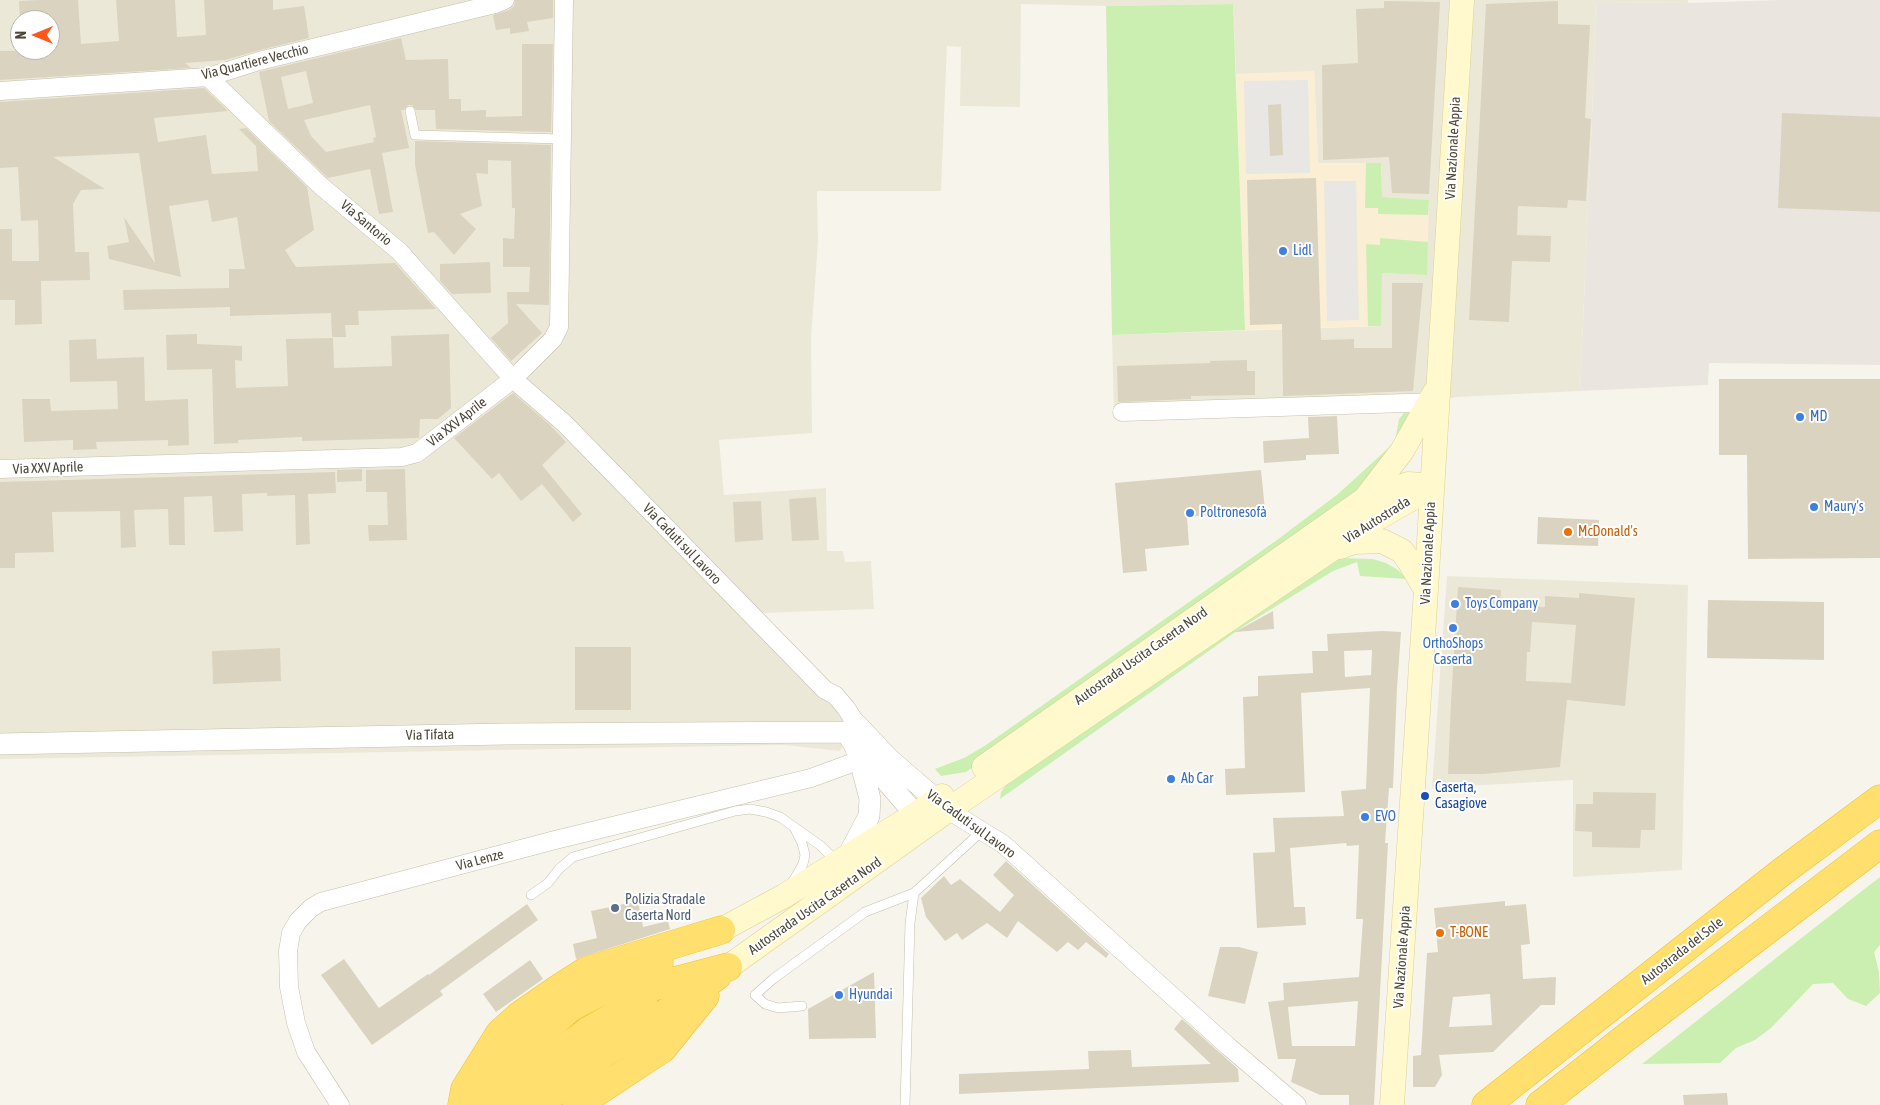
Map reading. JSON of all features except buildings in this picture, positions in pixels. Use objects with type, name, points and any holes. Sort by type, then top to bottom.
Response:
[{"type":"highway","name":"Autostrada del Sole","points":[[1486,1105],[1783,871],[1880,799]]},
{"type":"highway","points":[[1540,1105],[1624,1038],[1880,844]]},
{"type":"highway","points":[[462,1105],[465,1090],[500,1033],[519,1016],[586,971],[727,950]]},
{"type":"highway","points":[[470,1105],[472,1096],[515,1039],[565,998],[616,970],[727,950]]},
{"type":"highway","points":[[478,1105],[521,1052],[571,1007],[727,950]]},
{"type":"highway","points":[[498,1105],[529,1064],[579,1019],[633,992],[727,950]]},
{"type":"highway","points":[[508,1105],[537,1070],[588,1031],[727,950]]},
{"type":"highway","points":[[523,1105],[541,1084],[595,1043],[727,950]]},
{"type":"highway","points":[[540,1105],[568,1080],[603,1054],[649,1025],[727,950]]},
{"type":"highway","points":[[560,1105],[610,1066],[656,1036],[727,950]]},
{"type":"highway","points":[[577,1105],[662,1049],[727,950]]},
{"type":"highway","points":[[601,1105],[668,1062],[727,950]]},
{"type":"main road","name":"Via Nazionale Appia","points":[[1392,1105],[1426,590],[1435,396],[1462,0]]},
{"type":"main road","name":"Via Autostrada","points":[[1365,499],[1402,451],[1435,396]]},
{"type":"main road","name":"Via Autostrada","points":[[1365,499],[1408,484],[1432,487]]},
{"type":"main road","name":"Via Autostrada","points":[[1329,551],[1382,515],[1432,487]]},
{"type":"main road","name":"Autostrada Uscita Caserta Nord","points":[[727,950],[1365,499]]},
{"type":"main road","name":"Via Autostrada","points":[[1329,551],[1354,542],[1382,541],[1402,551],[1426,590]]},
{"type":"main road","name":"Autostrada Uscita Caserta Nord","points":[[927,810],[1329,551]]},
{"type":"main road","name":"Autostrada Uscita Caserta Nord","points":[[727,950],[784,896],[844,869]]},
{"type":"street","name":"Via Quartiere Vecchio","points":[[0,91],[208,76],[259,60],[495,4],[505,0]]},
{"type":"street","name":"Via XXV Aprile","points":[[0,470],[402,458],[417,453],[513,379],[553,339],[559,327],[564,0]]},
{"type":"street","name":"Via Santorio","points":[[208,76],[321,186],[399,250],[513,379]]},
{"type":"street","name":"Via Caduti sul Lavoro","points":[[513,379],[564,423],[825,690],[835,695],[846,708],[864,748]]},
{"type":"street","points":[[1122,412],[1435,396]]},
{"type":"street","name":"Via Tifata","points":[[0,744],[496,734],[864,748]]},
{"type":"street","points":[[864,748],[927,810]]},
{"type":"street","name":"Autostrada Uscita Caserta Nord","points":[[844,869],[869,816],[870,799],[864,748]]},
{"type":"street","name":"Via Lenze","points":[[340,1105],[306,1052],[296,1022],[289,987],[288,951],[291,933],[298,921],[311,908],[329,900],[546,843],[811,778],[864,748]]},
{"type":"street","name":"Via Caduti sul Lavoro","points":[[927,810],[982,831],[1003,844],[1297,1105]]},
{"type":"lane","points":[[410,111],[415,135],[562,139]]},
{"type":"lane","points":[[531,895],[548,883],[559,869],[574,857],[735,812],[750,809],[766,812],[780,817],[794,826],[821,846],[844,869],[836,883],[748,941]]},
{"type":"lane","points":[[784,896],[803,864],[805,856],[802,842],[794,826]]},
{"type":"lane","points":[[802,1006],[778,1008],[765,1004],[755,995],[773,979],[865,912],[914,893],[982,831]]},
{"type":"lane","points":[[905,1105],[910,923],[914,893]]},
{"type":"shaded area","points":[[0,0],[1688,0],[1688,3],[1597,2],[1580,391],[1457,397],[1391,408],[1114,419],[1112,335],[1380,326],[1382,273],[1427,274],[1382,197],[1381,163],[1318,163],[1314,72],[1236,74],[1233,4],[1106,6],[1021,4],[1020,107],[960,106],[961,47],[947,46],[941,191],[817,191],[818,242],[811,339],[812,433],[719,440],[724,495],[826,488],[827,551],[843,551],[845,562],[871,561],[874,609],[761,613],[861,713],[840,751],[784,745],[0,759]]},
{"type":"shaded area","points":[[1781,0],[1880,0],[1880,365],[1709,363],[1708,385],[1580,391],[1597,2],[1688,3]]},
{"type":"shaded area","points":[[1314,71],[1318,163],[1381,163],[1382,197],[1429,200],[1427,275],[1382,273],[1381,326],[1245,330],[1236,74]]},
{"type":"shaded area","points":[[1308,80],[1310,173],[1246,174],[1244,81]]},
{"type":"shaded area","points":[[1324,181],[1356,181],[1359,320],[1327,321]]},
{"type":"shaded area","points":[[1447,576],[1688,585],[1682,870],[1573,877],[1573,780],[1432,788]]},
{"type":"green space","points":[[1233,4],[1245,330],[1112,335],[1106,6]]},
{"type":"green space","points":[[1366,163],[1381,163],[1382,197],[1429,200],[1428,215],[1378,214],[1378,208],[1365,208]]},
{"type":"green space","points":[[1380,238],[1428,242],[1427,275],[1382,273],[1381,326],[1368,326],[1366,244],[1380,245]]},
{"type":"green space","points":[[1404,413],[1413,413],[1400,444],[1357,494],[966,772],[941,776],[935,769],[964,758],[986,745],[1277,540],[1338,494],[1395,442],[1399,419]]},
{"type":"green space","points":[[1339,558],[1373,559],[1386,563],[1398,570],[1407,579],[1360,576],[1357,562],[1333,571],[1244,626],[1000,799],[1001,792],[1006,785]]},
{"type":"green space","points":[[1880,877],[1880,945],[1874,952],[1879,972],[1880,993],[1866,1006],[1848,999],[1833,983],[1813,984],[1771,1028],[1755,1040],[1736,1048],[1720,1063],[1642,1064],[1804,936]]},
{"type":"place","name":"Lidl","points":[[1283,251]]},
{"type":"place","name":"MD","points":[[1800,417]]},
{"type":"place","name":"Maury's","points":[[1814,507]]},
{"type":"place","name":"Poltronesofà","points":[[1190,513]]},
{"type":"place","name":"McDonald's","points":[[1568,532]]},
{"type":"place","name":"Toys Company","points":[[1455,604]]},
{"type":"place","name":"OrthoShops Caserta","points":[[1453,628]]},
{"type":"place","name":"Ab Car","points":[[1171,779]]},
{"type":"place","name":"Caserta, Casagiove","points":[[1425,796]]},
{"type":"place","name":"EVO","points":[[1365,817]]},
{"type":"place","name":"Polizia Stradale Caserta Nord","points":[[615,908]]},
{"type":"place","name":"T-BONE","points":[[1440,933]]},
{"type":"place","name":"Hyundai","points":[[839,995]]}]
